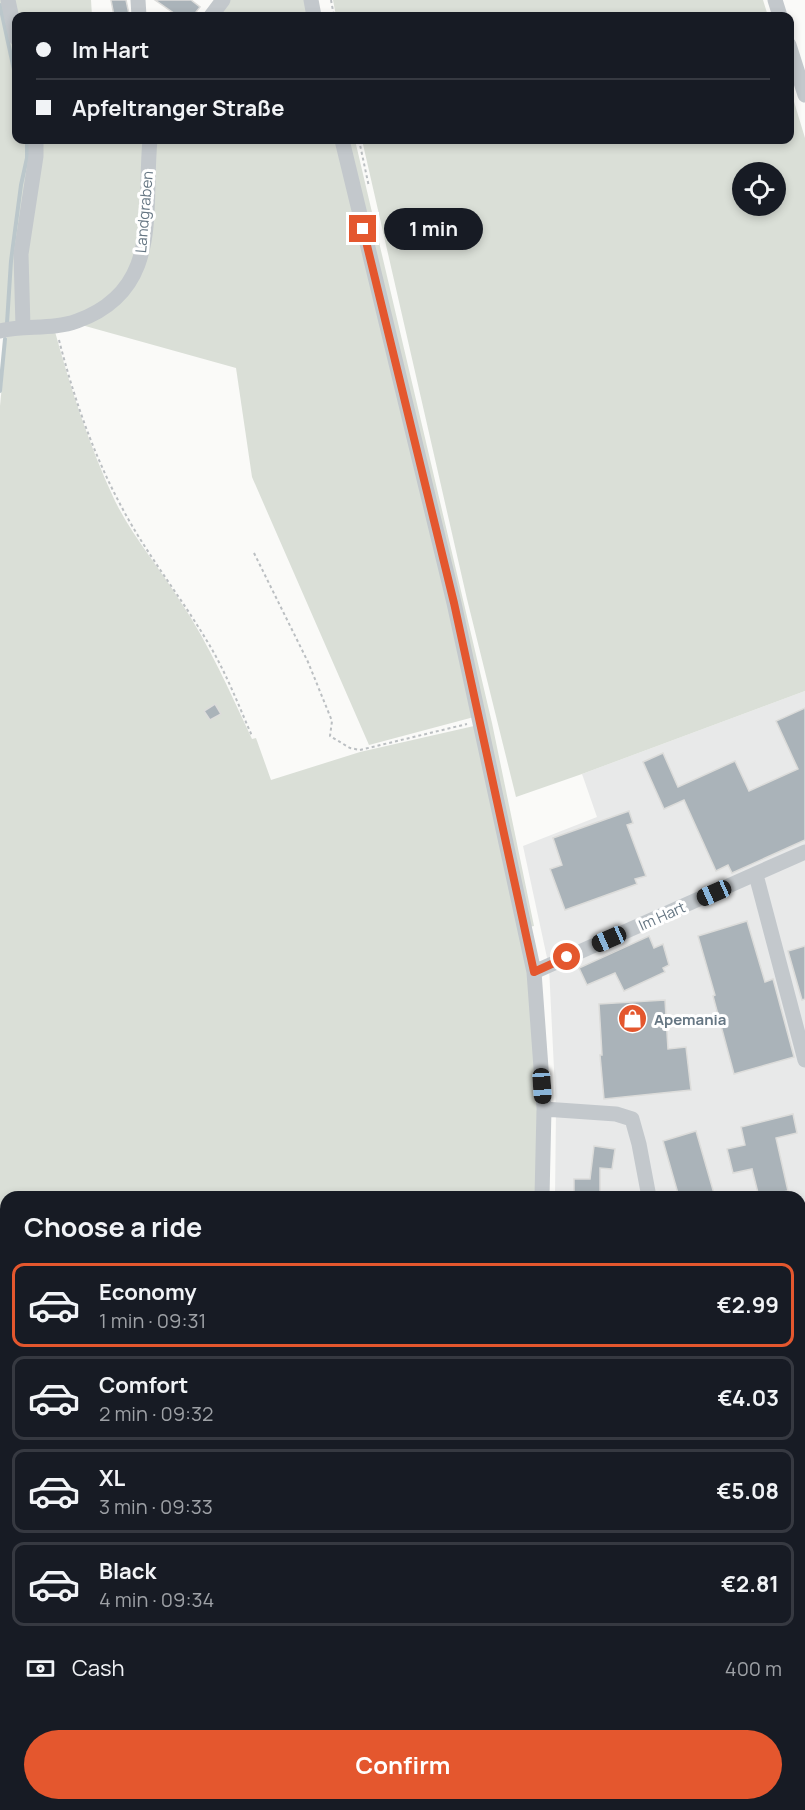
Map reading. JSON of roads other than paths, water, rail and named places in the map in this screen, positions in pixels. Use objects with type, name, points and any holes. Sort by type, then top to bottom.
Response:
[{"type":"street","points":[[8,0],[12,19]]},
{"type":"street","points":[[794,61],[805,95]]},
{"type":"street","points":[[23,327],[21,254],[36,144]]},
{"type":"street","name":"Landgraben","points":[[0,331],[76,322],[101,310],[120,295],[135,274],[143,251],[150,144]]},
{"type":"street","points":[[343,144],[454,603],[534,972],[544,1109],[542,1191]]},
{"type":"street","name":"Im Hart","points":[[534,972],[805,852]]},
{"type":"street","points":[[756,875],[805,1060]]},
{"type":"street","points":[[544,1109],[616,1114],[632,1119],[648,1191]]},
{"type":"waterway","points":[[0,5],[12,60]]},
{"type":"waterway","points":[[7,323],[11,261],[27,158],[27,144]]},
{"type":"waterway","points":[[0,391],[5,339]]},
{"type":"place","name":"Apemania","points":[[633,1019]]}]
